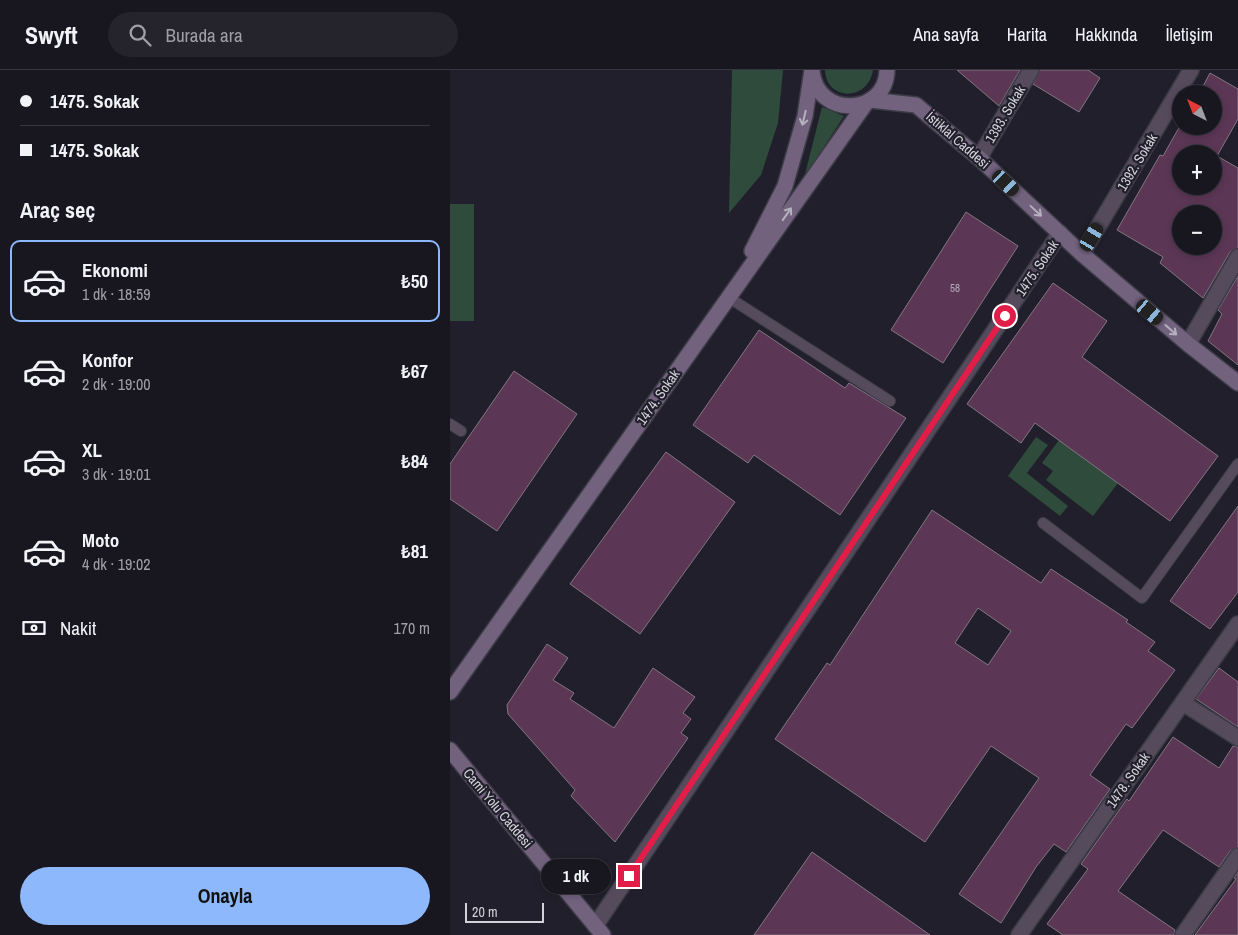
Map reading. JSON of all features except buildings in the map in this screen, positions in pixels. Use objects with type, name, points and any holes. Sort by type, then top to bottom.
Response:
[{"type":"street","name":"İstiklal Caddesi","points":[[812,70],[816,85],[822,95],[832,102],[849,106],[868,101],[916,105],[979,158],[1082,254],[1188,344],[1238,383]]},
{"type":"street","points":[[728,297],[785,186],[805,116],[812,70]]},
{"type":"street","name":"1393. Sokak","points":[[979,158],[1031,70]]},
{"type":"street","name":"1392. Sokak","points":[[1082,254],[1191,70]]},
{"type":"street","name":"1474. Sokak","points":[[450,692],[868,101],[883,86],[887,71]]},
{"type":"street","name":"1475. Sokak","points":[[599,930],[1060,233]]},
{"type":"street","points":[[1188,344],[1238,257]]},
{"type":"street","name":"1478. Sokak","points":[[1018,935],[1238,624]]},
{"type":"street","points":[[1182,703],[1238,738]]},
{"type":"street","name":"Cami Yolu Caddesi","points":[[450,750],[599,930]]},
{"type":"street","points":[[1183,935],[1238,856]]},
{"type":"lane","points":[[728,297],[890,401]]},
{"type":"lane","points":[[450,424],[461,431]]},
{"type":"lane","points":[[1043,523],[1142,598],[1238,464]]},
{"type":"green space","points":[[732,70],[783,70],[778,123],[761,175],[729,213]]},
{"type":"green space","points":[[825,70],[873,70],[870,80],[864,88],[848,94],[832,88],[827,80]]},
{"type":"green space","points":[[822,107],[844,116],[804,178]]},
{"type":"green space","points":[[450,204],[474,204],[474,321],[450,321]]},
{"type":"green space","points":[[1036,437],[1048,445],[1027,473],[1068,506],[1060,516],[1008,476]]},
{"type":"green space","points":[[1059,440],[1118,483],[1093,516],[1046,480],[1053,471],[1042,463]]},
{"type":"route","points":[[629,876],[1005,316]]}]
